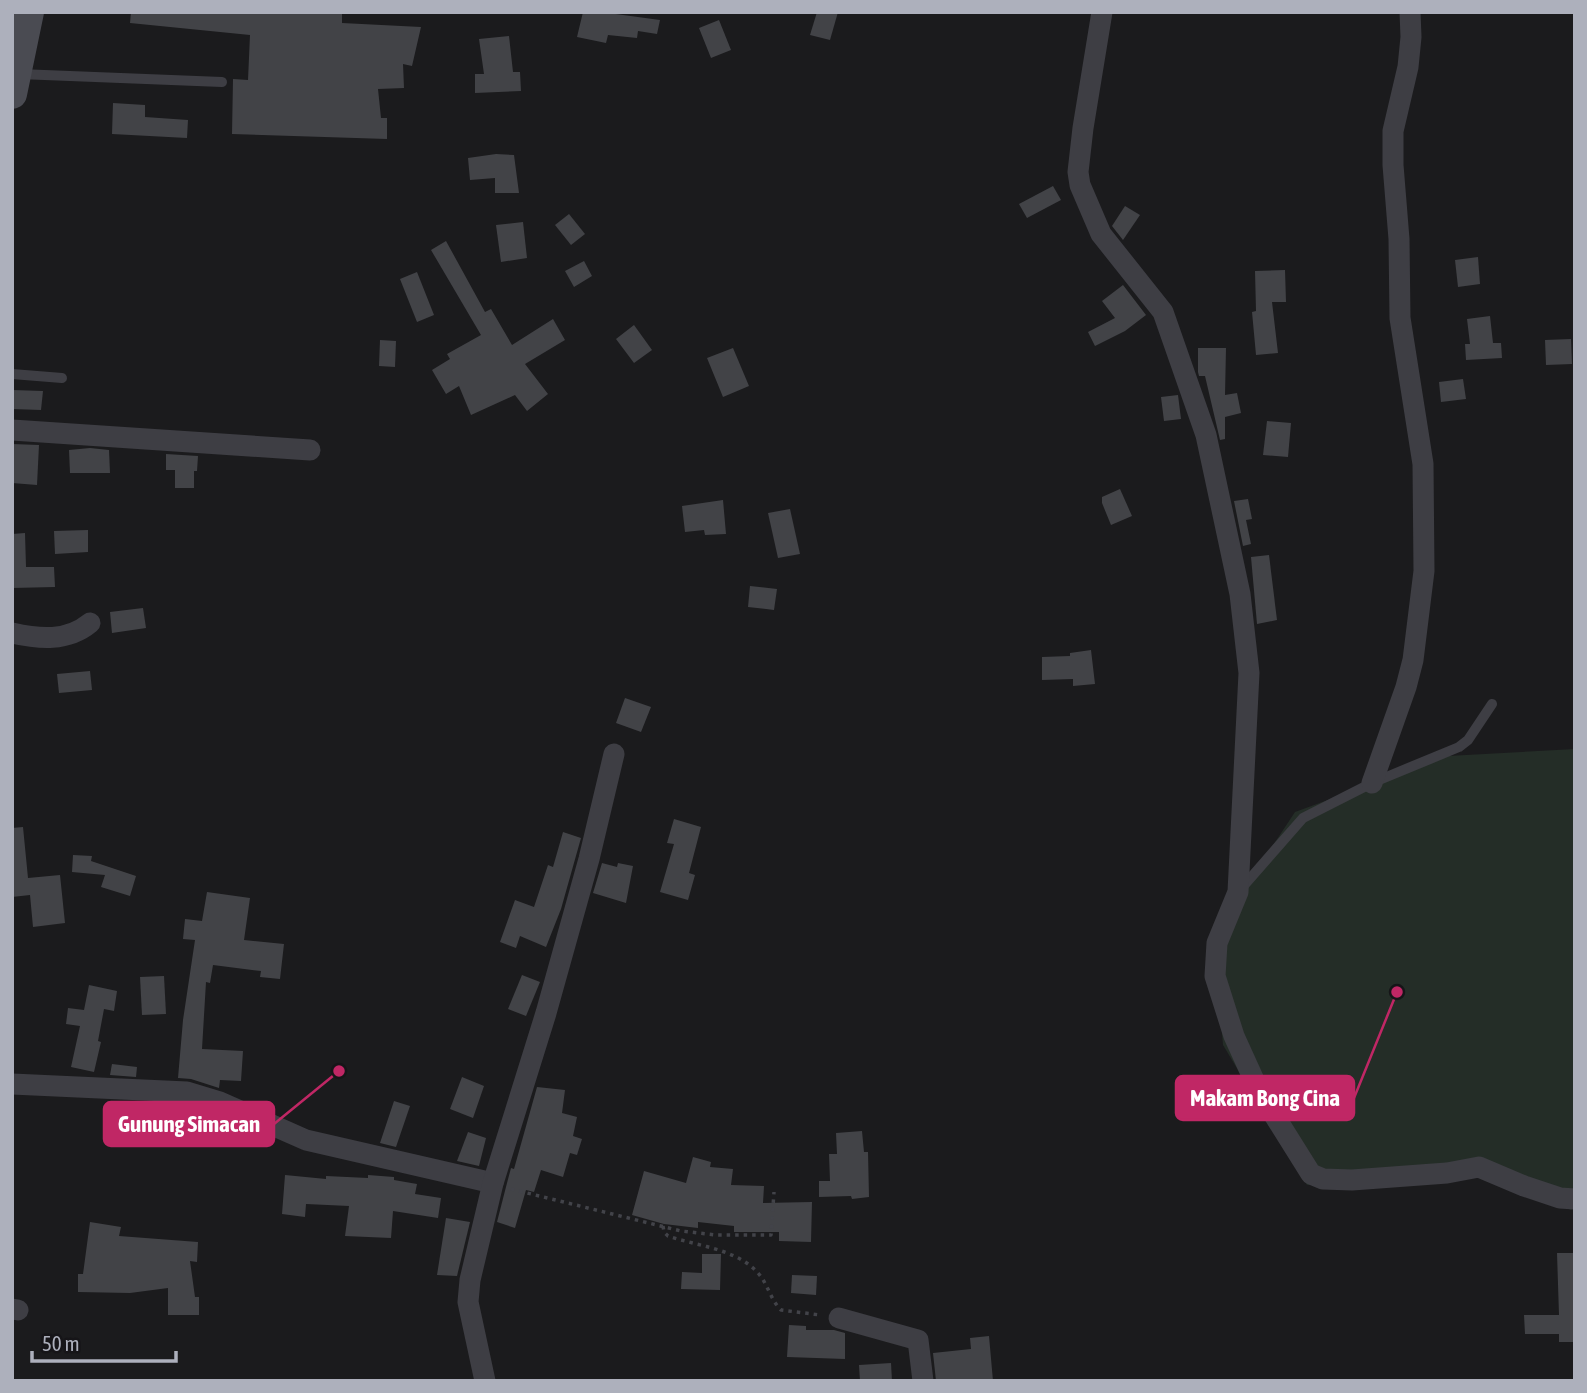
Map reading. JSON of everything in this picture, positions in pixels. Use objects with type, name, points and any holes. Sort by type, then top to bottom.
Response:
[{"type":"main road","points":[[14,84],[29,12]]},
{"type":"street","points":[[1102,12],[1083,128],[1078,172],[1080,185],[1101,233],[1163,312],[1206,435],[1240,594],[1249,673],[1238,892],[1217,943],[1215,976],[1234,1036],[1259,1091],[1311,1174],[1323,1179],[1352,1180],[1447,1173],[1479,1167],[1524,1186],[1560,1198],[1575,1199]]},
{"type":"street","points":[[1371,783],[1406,687],[1415,649],[1424,571],[1423,464],[1400,318],[1399,239],[1393,165],[1393,131],[1408,67],[1410,12]]},
{"type":"street","points":[[12,430],[310,450]]},
{"type":"street","points":[[12,634],[58,638],[79,632],[90,623]]},
{"type":"street","points":[[485,1381],[468,1303],[470,1280],[492,1183],[546,1013],[589,859],[614,754]]},
{"type":"street","points":[[12,1084],[187,1092],[220,1102],[306,1140],[492,1183]]},
{"type":"street","points":[[839,1318],[918,1340],[923,1381]]},
{"type":"lane","points":[[14,84],[222,82]]},
{"type":"lane","points":[[12,374],[62,378]]},
{"type":"lane","points":[[1238,892],[1303,818],[1371,783],[1459,747],[1468,740],[1492,704]]},
{"type":"path","points":[[492,1183],[535,1196],[663,1226],[716,1235],[771,1235],[774,1192]]},
{"type":"path","points":[[663,1226],[668,1236],[729,1254],[747,1263],[767,1285],[781,1310],[839,1318]]},
{"type":"shaded area","points":[[1575,749],[1575,1208],[1571,1210],[1479,1172],[1403,1182],[1307,1185],[1223,1045],[1214,939],[1236,901],[1295,812],[1448,756]]},
{"type":"building","points":[[131,12],[342,12],[342,23],[421,27],[412,66],[403,64],[404,88],[378,89],[381,118],[387,118],[387,139],[232,134],[233,79],[248,80],[250,35],[130,23]]},
{"type":"building","points":[[583,12],[660,20],[657,34],[638,31],[637,38],[608,35],[606,43],[577,37]]},
{"type":"building","points":[[817,12],[838,12],[830,40],[810,35]]},
{"type":"building","points":[[719,20],[731,50],[711,58],[699,28]]},
{"type":"building","points":[[509,36],[513,72],[520,72],[521,91],[475,93],[475,74],[484,74],[479,39]]},
{"type":"building","points":[[113,103],[145,105],[145,117],[188,120],[187,138],[112,134]]},
{"type":"building","points":[[496,154],[514,155],[519,193],[495,193],[495,178],[470,180],[468,158]]},
{"type":"building","points":[[1053,186],[1061,200],[1027,218],[1019,204]]},
{"type":"building","points":[[1125,206],[1140,215],[1123,240],[1112,226]]},
{"type":"building","points":[[569,214],[585,234],[571,245],[555,225]]},
{"type":"building","points":[[523,222],[527,258],[501,262],[496,225]]},
{"type":"building","points":[[446,241],[485,312],[491,309],[512,345],[553,319],[565,340],[525,364],[548,394],[527,411],[515,395],[471,415],[459,386],[446,394],[432,370],[450,359],[447,354],[481,335],[431,250]]},
{"type":"building","points":[[1478,257],[1480,284],[1458,287],[1455,260]]},
{"type":"building","points":[[584,261],[592,276],[574,287],[565,271]]},
{"type":"building","points":[[1285,270],[1286,302],[1272,302],[1278,353],[1256,355],[1252,312],[1256,311],[1255,271]]},
{"type":"building","points":[[417,272],[434,315],[417,322],[400,279]]},
{"type":"building","points":[[1123,285],[1146,315],[1125,331],[1095,346],[1088,332],[1115,318],[1102,301]]},
{"type":"building","points":[[1490,316],[1493,343],[1501,343],[1502,358],[1466,360],[1465,344],[1470,344],[1467,319]]},
{"type":"building","points":[[634,325],[652,350],[634,363],[616,339]]},
{"type":"building","points":[[1571,339],[1572,364],[1546,365],[1545,340]]},
{"type":"building","points":[[380,340],[396,341],[395,367],[379,366]]},
{"type":"building","points":[[733,348],[749,386],[723,397],[707,358]]},
{"type":"building","points":[[1198,348],[1226,348],[1225,395],[1237,393],[1241,413],[1225,417],[1225,439],[1220,440],[1205,376],[1199,376]]},
{"type":"building","points":[[1463,379],[1466,399],[1441,402],[1439,382]]},
{"type":"building","points":[[12,390],[43,391],[41,410],[12,409]]},
{"type":"building","points":[[1178,395],[1181,419],[1164,421],[1161,397]]},
{"type":"building","points":[[1267,421],[1291,423],[1288,457],[1263,455]]},
{"type":"building","points":[[12,444],[39,445],[37,485],[12,483]]},
{"type":"building","points":[[69,450],[109,450],[110,473],[70,473]]},
{"type":"building","points":[[166,454],[198,456],[197,471],[194,471],[194,488],[175,488],[175,470],[166,470]]},
{"type":"building","points":[[1120,489],[1132,516],[1111,525],[1102,497]]},
{"type":"building","points":[[1248,499],[1252,519],[1246,520],[1251,544],[1243,546],[1234,501]]},
{"type":"building","points":[[723,500],[726,534],[705,535],[704,530],[685,532],[682,506]]},
{"type":"building","points":[[790,509],[800,554],[778,558],[768,513]]},
{"type":"building","points":[[88,530],[88,552],[55,554],[54,531]]},
{"type":"building","points":[[25,533],[26,567],[54,567],[55,587],[12,588],[12,534]]},
{"type":"building","points":[[1269,555],[1277,620],[1257,624],[1251,557]]},
{"type":"building","points":[[750,586],[777,589],[774,610],[748,607]]},
{"type":"building","points":[[143,608],[146,628],[112,633],[110,612]]},
{"type":"building","points":[[1091,650],[1095,684],[1073,686],[1073,679],[1042,680],[1042,657],[1070,656],[1070,653]]},
{"type":"building","points":[[90,671],[92,690],[59,693],[57,674]]},
{"type":"building","points":[[625,698],[651,707],[641,732],[616,723]]},
{"type":"building","points":[[674,819],[701,827],[689,873],[695,875],[688,900],[660,892],[674,844],[667,843]]},
{"type":"building","points":[[23,827],[28,878],[60,875],[65,923],[33,927],[30,895],[12,897],[12,828]]},
{"type":"building","points":[[563,832],[581,838],[561,909],[546,947],[520,936],[516,948],[500,942],[515,900],[534,907],[548,865],[553,867]]},
{"type":"building","points":[[73,855],[92,856],[91,861],[136,876],[130,896],[101,887],[105,875],[72,872]]},
{"type":"building","points":[[602,863],[617,867],[618,863],[633,866],[626,903],[593,893]]},
{"type":"building","points":[[207,892],[250,898],[244,940],[284,944],[280,979],[260,977],[261,971],[213,965],[210,983],[206,982],[202,1049],[243,1051],[241,1081],[220,1080],[219,1088],[191,1079],[178,1078],[183,1020],[195,940],[183,939],[185,919],[202,921]]},
{"type":"building","points":[[522,975],[540,982],[526,1016],[508,1009]]},
{"type":"building","points":[[164,976],[166,1014],[142,1015],[140,977]]},
{"type":"building","points":[[89,985],[117,991],[114,1011],[104,1009],[98,1041],[101,1042],[94,1072],[71,1067],[80,1026],[66,1024],[68,1008],[84,1010]]},
{"type":"building","points":[[112,1064],[137,1067],[136,1077],[110,1075]]},
{"type":"building","points":[[462,1077],[484,1086],[473,1118],[450,1109]]},
{"type":"building","points":[[537,1087],[565,1090],[562,1113],[577,1117],[573,1136],[582,1139],[577,1155],[570,1153],[563,1177],[541,1170],[534,1192],[526,1190],[515,1228],[497,1222]]},
{"type":"building","points":[[394,1101],[410,1106],[396,1147],[380,1143]]},
{"type":"building","points":[[862,1131],[864,1152],[868,1152],[869,1197],[819,1197],[819,1181],[830,1181],[829,1154],[837,1154],[836,1133]]},
{"type":"building","points":[[468,1132],[486,1138],[479,1166],[457,1161]]},
{"type":"building","points":[[693,1157],[711,1162],[710,1167],[733,1169],[731,1185],[764,1186],[763,1203],[812,1202],[811,1242],[779,1241],[779,1232],[734,1232],[734,1226],[698,1222],[698,1228],[664,1224],[632,1215],[644,1171],[686,1183]]},
{"type":"building","points":[[285,1175],[326,1179],[326,1176],[394,1177],[394,1180],[417,1184],[415,1194],[441,1198],[438,1218],[393,1211],[391,1238],[345,1236],[349,1206],[306,1204],[305,1217],[282,1214]]},
{"type":"building","points":[[446,1218],[470,1222],[457,1276],[437,1275]]},
{"type":"building","points":[[90,1222],[121,1227],[119,1236],[198,1242],[197,1262],[190,1261],[195,1297],[199,1297],[199,1315],[168,1315],[168,1288],[130,1293],[78,1292],[78,1274],[83,1274]]},
{"type":"building","points":[[1557,1253],[1575,1253],[1575,1342],[1559,1342],[1559,1334],[1525,1334],[1524,1315],[1559,1315]]},
{"type":"building","points":[[702,1254],[721,1254],[720,1290],[681,1289],[682,1272],[702,1273]]},
{"type":"building","points":[[792,1275],[817,1276],[816,1295],[791,1293]]},
{"type":"building","points":[[789,1325],[806,1326],[806,1330],[834,1330],[845,1333],[845,1359],[787,1357]]},
{"type":"building","points":[[989,1336],[993,1381],[936,1381],[933,1353],[971,1349],[970,1338]]},
{"type":"building","points":[[891,1363],[892,1381],[860,1381],[859,1365]]},
{"type":"place","name":"Makam Bong Cina","points":[[1397,992]]},
{"type":"place","name":"Gunung Simacan","points":[[339,1071]]}]
